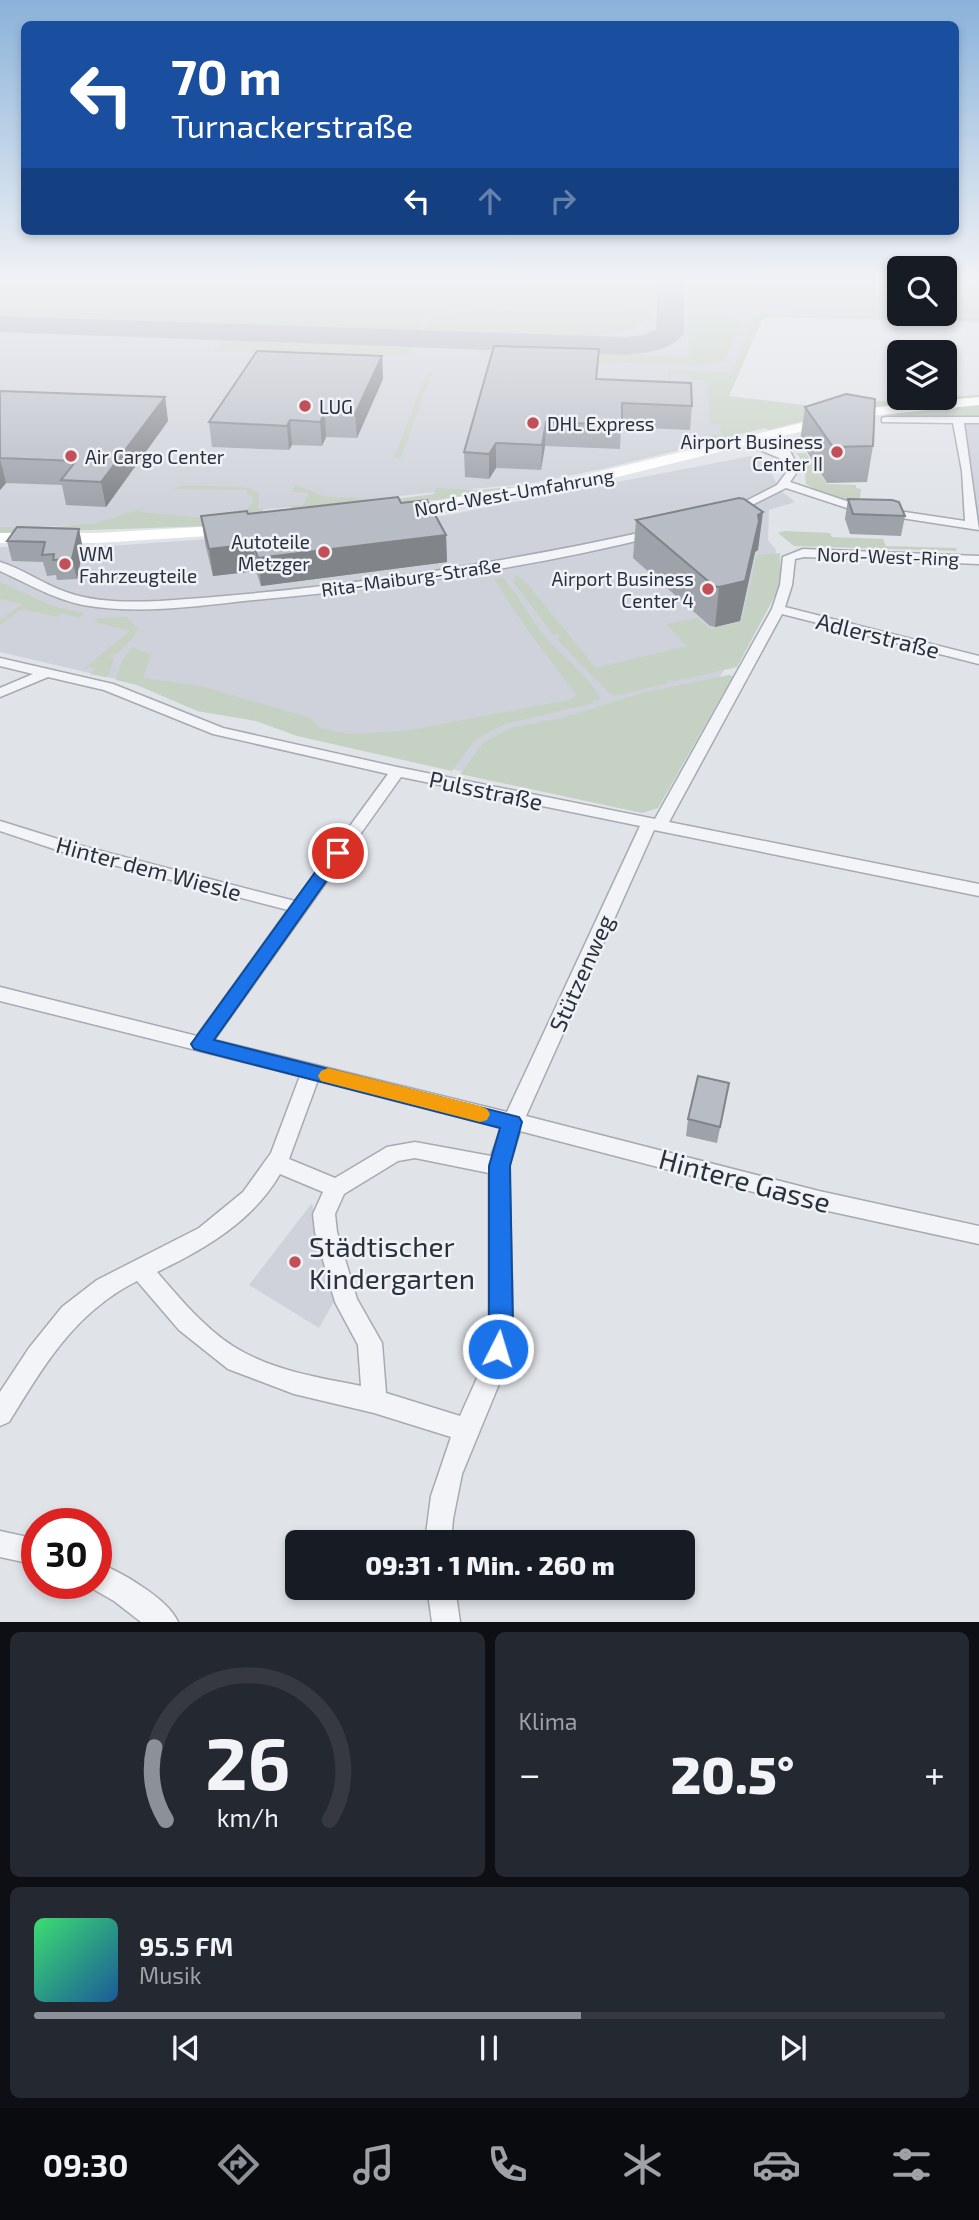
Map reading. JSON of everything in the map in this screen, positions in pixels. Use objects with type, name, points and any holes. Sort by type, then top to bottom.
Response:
[{"type":"main road","name":"Nord-West-Umfahrung","points":[[386,514],[573,483],[876,410],[979,401]]},
{"type":"main road","points":[[0,538],[97,538],[251,529]]},
{"type":"street","points":[[886,420],[979,420]]},
{"type":"street","points":[[786,484],[856,508],[975,527],[958,420]]},
{"type":"street","points":[[720,516],[786,484],[794,469],[786,458],[786,453],[764,437]]},
{"type":"street","points":[[746,442],[786,458]]},
{"type":"street","name":"Rita-Maiburg-Straße","points":[[0,566],[46,589],[82,600],[112,604],[169,603],[383,583],[565,553],[667,531]]},
{"type":"street","name":"Nord-West-Ring","points":[[796,554],[979,560]]},
{"type":"street","name":"Stützenweg","points":[[439,1530],[440,1507],[467,1430],[494,1367],[501,1329],[499,1166],[512,1122],[654,825],[778,609],[786,585],[787,560],[796,554]]},
{"type":"street","name":"Adlerstraße","points":[[778,609],[979,660]]},
{"type":"street","name":"Pulsstraße","points":[[0,662],[108,687],[218,731],[397,772],[979,891]]},
{"type":"street","points":[[0,693],[46,673]]},
{"type":"street","points":[[201,1044],[397,772]]},
{"type":"street","name":"Hinter dem Wiesle","points":[[0,826],[69,848],[298,907]]},
{"type":"street","name":"Hintere Gasse","points":[[0,993],[870,1213],[979,1235]]},
{"type":"street","points":[[0,1414],[67,1319],[105,1287],[178,1251],[231,1217],[248,1202],[278,1164],[287,1146],[311,1072]]},
{"type":"street","points":[[374,1401],[370,1343],[346,1302],[326,1232],[324,1214],[336,1188],[394,1153],[415,1150],[499,1166]]},
{"type":"street","points":[[278,1164],[336,1188]]},
{"type":"street","points":[[141,1269],[187,1323],[236,1361],[293,1383],[374,1401],[467,1430]]},
{"type":"street","points":[[0,1544],[21,1549]]},
{"type":"street","points":[[112,1584],[164,1622]]},
{"type":"street","points":[[443,1600],[446,1622]]},
{"type":"shaded area","points":[[0,357],[739,357],[715,415],[733,437],[527,484],[298,509],[290,507],[258,510],[251,513],[0,530]]},
{"type":"shaded area","points":[[958,420],[979,420],[979,527],[971,527]]},
{"type":"shaded area","points":[[751,456],[765,460],[780,490],[795,502],[769,510],[768,540],[776,550],[759,610],[643,808],[397,758],[137,684],[0,652],[0,547],[79,548],[296,533],[432,518]]},
{"type":"shaded area","name":"Städtischer Kindergarten","points":[[312,1203],[335,1300],[319,1328],[249,1285]]},
{"type":"green space","points":[[497,357],[680,357],[726,357],[724,361],[696,366]]},
{"type":"green space","points":[[738,357],[746,357],[729,396],[813,406],[887,401],[887,406],[821,417],[769,430],[765,428],[549,480],[710,440],[711,435],[722,435],[720,424],[710,424],[707,380],[691,380],[691,375],[671,374],[668,379],[667,370],[732,372]]},
{"type":"green space","points":[[427,372],[432,372],[401,458],[394,458]]},
{"type":"green space","points":[[979,395],[979,398],[957,399],[957,396]]},
{"type":"green space","points":[[979,404],[979,418],[882,415],[957,410],[957,406]]},
{"type":"green space","points":[[796,453],[806,453],[827,484],[856,485],[856,488],[861,489],[860,501],[855,503],[811,490],[813,488],[806,484],[804,463]]},
{"type":"green space","points":[[186,485],[250,488],[259,494],[258,509],[263,509],[262,513],[210,526],[0,533],[0,527],[44,528],[96,523],[144,508],[139,512],[194,517],[240,514],[252,504],[254,498],[247,494],[247,490],[173,489]]},
{"type":"green space","points":[[295,485],[327,497],[388,500],[434,494],[436,488],[478,490],[521,486],[438,500],[298,509],[289,507],[303,505],[309,493],[292,492]]},
{"type":"green space","points":[[778,533],[830,533],[832,537],[883,539],[886,546],[956,548],[957,551],[794,546]]},
{"type":"green space","points":[[780,553],[781,578],[778,590],[737,667],[675,681],[666,680],[668,683],[615,696],[556,639],[560,637],[558,634],[553,635],[512,580],[516,579],[513,576],[517,575],[528,585],[596,668],[687,646],[666,624],[698,618],[711,629],[741,622],[757,555]]},
{"type":"green space","points":[[502,577],[544,635],[589,682],[601,699],[592,701],[594,703],[505,724],[474,741],[452,771],[297,736],[256,721],[197,711],[137,685],[116,680],[122,661],[132,647],[151,654],[143,678],[201,686],[308,717],[320,728],[347,734],[405,731],[573,699],[576,694],[528,631],[494,579]]},
{"type":"green space","points":[[0,582],[52,606],[84,613],[79,618],[62,613],[57,617],[21,609],[0,625],[0,620],[22,604],[0,599]]},
{"type":"green space","points":[[127,617],[138,629],[117,654],[110,657],[114,658],[109,675],[106,677],[90,674],[95,669],[89,667],[81,671],[130,631],[94,622],[98,618]]},
{"type":"green space","points":[[733,676],[658,808],[642,813],[460,774],[484,742],[510,728],[562,718],[642,693]]},
{"type":"building","points":[[253,357],[382,357],[355,414],[325,413],[320,422],[290,420],[287,426],[209,422]]},
{"type":"building","points":[[491,357],[598,357],[596,379],[691,383],[692,406],[622,403],[622,425],[546,422],[542,445],[496,443],[489,454],[464,452]]},
{"type":"building","name":"Air Cargo Center","points":[[0,391],[165,397],[101,482],[61,480],[76,461],[0,458]]},
{"type":"building","points":[[846,394],[875,399],[873,446],[833,447],[805,407]]},
{"type":"building","points":[[398,497],[401,503],[427,500],[446,535],[258,558],[253,544],[209,549],[201,516],[247,511],[248,514]]},
{"type":"building","points":[[739,498],[763,512],[758,515],[759,521],[745,581],[719,587],[714,586],[636,520]]},
{"type":"building","points":[[848,499],[899,502],[905,516],[853,514]]},
{"type":"building","points":[[17,527],[79,529],[72,559],[53,560],[54,554],[42,555],[45,542],[7,541]]},
{"type":"building","points":[[698,1076],[729,1083],[720,1127],[688,1119]]},
{"type":"slow traffic","points":[[328,1076],[480,1114]]},
{"type":"place","name":"LUG","points":[[305,406]]},
{"type":"place","name":"DHL Express","points":[[533,423]]},
{"type":"place","name":"Airport Business Center II","points":[[837,452]]},
{"type":"place","name":"Air Cargo Center","points":[[71,456]]},
{"type":"place","name":"Autoteile Metzger","points":[[324,552]]},
{"type":"place","name":"WM Fahrzeugteile","points":[[65,564]]},
{"type":"place","name":"Airport Business Center 4","points":[[708,589]]},
{"type":"place","name":"Städtischer Kindergarten","points":[[295,1262]]},
{"type":"route","points":[[338,853],[201,1044],[512,1122],[499,1166],[501,1329],[498,1349]]}]
